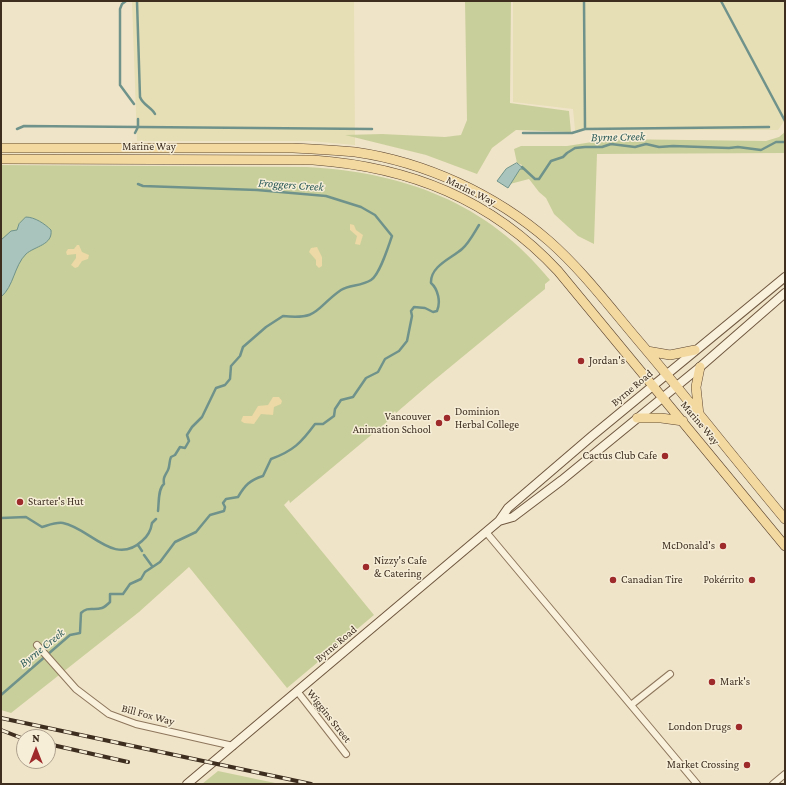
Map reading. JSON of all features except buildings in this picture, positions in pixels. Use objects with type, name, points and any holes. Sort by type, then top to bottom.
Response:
[{"type":"main road","name":"Marine Way","points":[[1,148],[336,150],[377,156],[420,167],[452,180],[485,196],[526,223],[549,241],[587,280],[785,519]]},
{"type":"main road","name":"Marine Way","points":[[1,159],[313,160],[370,166],[425,183],[486,210],[538,250],[683,421],[785,546]]},
{"type":"main road","points":[[647,351],[670,355],[695,350]]},
{"type":"main road","points":[[699,416],[696,394],[700,367]]},
{"type":"main road","points":[[637,418],[660,418],[683,421]]},
{"type":"street","name":"Byrne Road","points":[[187,784],[499,521],[508,508],[666,374],[756,303],[785,277]]},
{"type":"street","name":"Byrne Road","points":[[499,521],[513,517],[562,480],[700,367],[785,293]]},
{"type":"street","points":[[486,532],[696,784]]},
{"type":"street","name":"Bill Fox Way","points":[[37,645],[86,698],[109,714],[124,721],[233,746]]},
{"type":"street","points":[[631,705],[670,674]]},
{"type":"street","name":"Wiggins Street","points":[[297,691],[346,754]]},
{"type":"street","points":[[773,784],[785,774]]},
{"type":"shaded area","points":[[132,1],[354,1],[355,145],[310,141],[137,141]]},
{"type":"shaded area","points":[[513,1],[785,1],[785,120],[778,130],[575,130],[573,109],[513,102]]},
{"type":"green space","points":[[465,1],[513,1],[511,2],[510,103],[569,111],[571,132],[516,130],[492,148],[477,174],[426,155],[345,135],[382,134],[445,137],[461,135],[467,120]]},
{"type":"green space","points":[[785,132],[785,153],[597,154],[594,244],[578,236],[554,214],[546,198],[539,192],[529,179],[510,184],[522,165],[517,163],[514,149],[521,146],[567,146],[611,139],[766,141],[779,137]]},
{"type":"green space","points":[[1,165],[306,167],[342,170],[376,176],[409,184],[441,196],[471,211],[499,230],[525,253],[550,280],[545,284],[545,289],[396,413],[395,411],[393,413],[394,416],[290,503],[289,500],[284,505],[374,615],[287,688],[189,567],[139,612],[11,713],[1,710]]},
{"type":"green space","points":[[218,771],[280,784],[202,784]]},
{"type":"sand","points":[[350,224],[354,225],[356,230],[363,235],[360,245],[355,244],[357,236],[350,230]]},
{"type":"sand","points":[[77,245],[79,245],[82,252],[89,255],[88,259],[82,261],[78,267],[75,268],[71,265],[76,258],[76,254],[67,255],[66,252],[68,249],[74,249]]},
{"type":"sand","points":[[317,247],[322,257],[322,266],[319,268],[316,265],[316,260],[309,252],[311,248]]},
{"type":"sand","points":[[273,397],[279,397],[282,401],[281,404],[274,407],[273,415],[261,414],[254,424],[244,423],[241,421],[243,416],[252,416],[258,406],[268,405]]},
{"type":"water","points":[[517,163],[524,169],[520,169],[508,188],[497,181],[506,169]]},
{"type":"water","points":[[26,217],[33,218],[43,223],[51,230],[51,235],[43,245],[26,254],[19,264],[9,287],[1,297],[1,240],[11,231],[17,230],[19,224]]},
{"type":"waterway","points":[[126,1],[122,4],[120,9],[120,85],[134,104]]},
{"type":"waterway","points":[[137,1],[140,97],[155,114]]},
{"type":"waterway","points":[[584,1],[585,129]]},
{"type":"waterway","points":[[721,1],[785,121]]},
{"type":"waterway","name":"Froggers Creek","points":[[135,133],[138,127],[138,119]]},
{"type":"waterway","points":[[17,129],[24,126],[372,129]]},
{"type":"waterway","points":[[523,133],[572,133],[585,129],[769,127]]},
{"type":"waterway","name":"Byrne Creek","points":[[522,167],[535,179],[539,179],[551,161],[563,157],[575,148],[602,147],[611,144],[635,147],[646,144],[659,147],[738,147],[761,150],[776,142],[785,142]]},
{"type":"waterway","name":"Froggers Creek","points":[[138,184],[143,186],[257,190],[326,196],[361,207],[375,215],[392,236],[381,266],[371,280],[341,290],[311,314],[295,317],[283,316],[266,327],[243,347],[240,356],[231,366],[230,379],[225,385],[216,388],[202,417],[192,427],[187,435],[189,441],[185,448],[180,447],[175,455],[171,457],[169,468],[164,478],[164,484],[160,492],[158,511]]},
{"type":"waterway","name":"Byrne Creek","points":[[1,695],[70,635],[80,633],[81,613],[88,609],[99,609],[104,607],[110,602],[110,594],[123,594],[130,584],[141,579],[145,572],[160,562],[175,542],[196,532],[210,515],[224,511],[225,507],[223,503],[226,499],[238,497],[248,484],[263,476],[271,459],[296,446],[315,424],[323,424],[334,416],[335,409],[341,400],[353,397],[366,378],[378,372],[385,359],[399,351],[407,341],[412,316],[411,311],[414,307],[425,308],[433,312],[437,311],[439,304],[438,296],[431,283],[434,272],[442,263],[465,247],[479,225]]},
{"type":"waterway","points":[[1,518],[26,517],[42,527],[55,523],[63,523],[73,526],[102,544],[122,550],[132,548],[144,539],[150,531],[152,523],[156,519]]},
{"type":"waterway","name":"Froggers Creek","points":[[138,545],[142,551]]},
{"type":"waterway","name":"Froggers Creek","points":[[144,555],[152,566]]},
{"type":"railway","points":[[1,718],[311,784]]},
{"type":"railway","points":[[1,730],[16,736]]},
{"type":"railway","points":[[56,746],[128,762]]},
{"type":"place","name":"Jordan's","points":[[581,361]]},
{"type":"place","name":"Dominion Herbal College","points":[[447,418]]},
{"type":"place","name":"Vancouver Animation School","points":[[439,423]]},
{"type":"place","name":"Cactus Club Cafe","points":[[665,456]]},
{"type":"place","name":"Starter's Hut","points":[[20,502]]},
{"type":"place","name":"McDonald's","points":[[723,546]]},
{"type":"place","name":"Nizzy's Cafe & Catering","points":[[366,567]]},
{"type":"place","name":"Canadian Tire","points":[[613,580]]},
{"type":"place","name":"Pokérrito","points":[[752,580]]},
{"type":"place","name":"Mark's","points":[[712,682]]},
{"type":"place","name":"London Drugs","points":[[739,727]]},
{"type":"place","name":"Market Crossing","points":[[747,765]]}]
